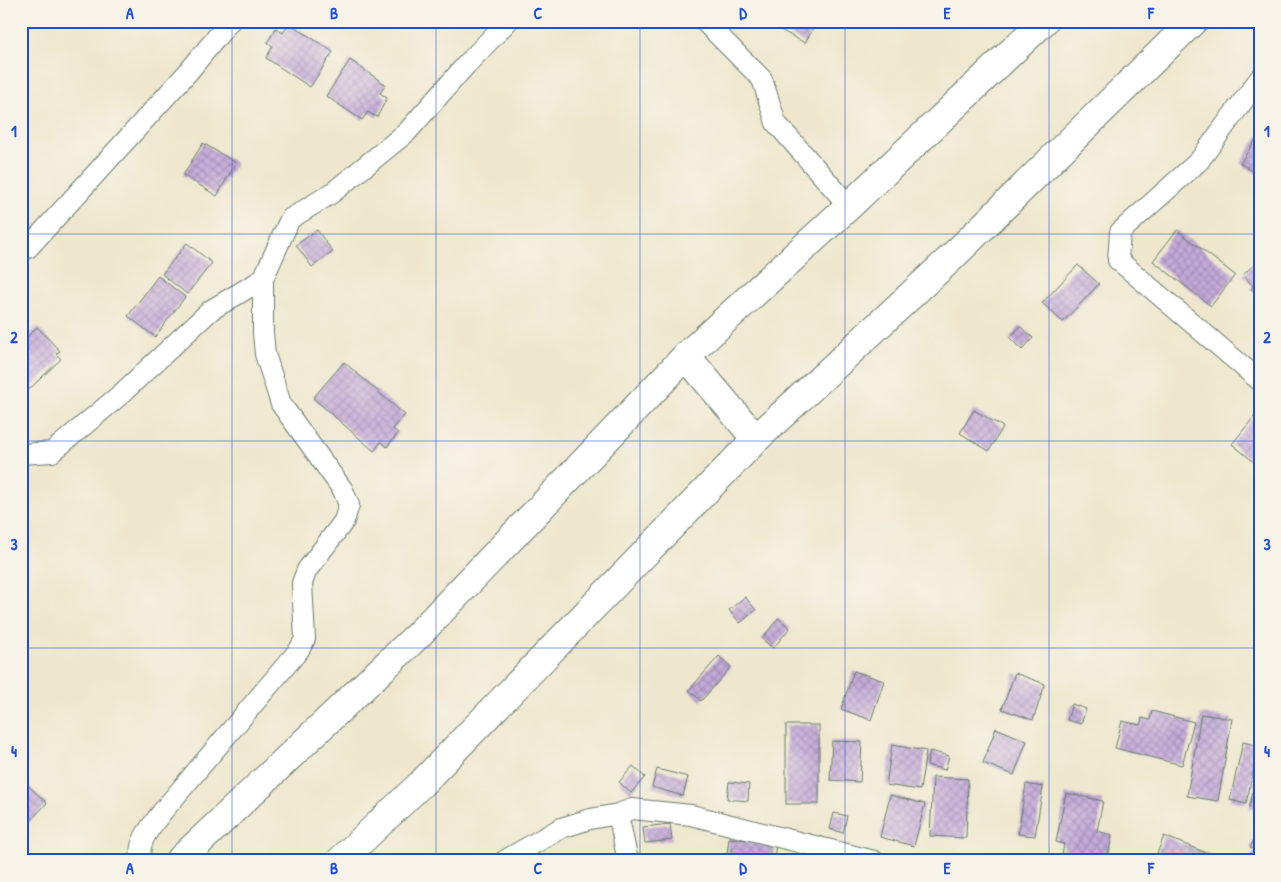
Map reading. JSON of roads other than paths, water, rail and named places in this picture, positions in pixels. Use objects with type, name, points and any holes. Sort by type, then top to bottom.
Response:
[{"type":"highway","points":[[179,861],[417,636],[686,356],[849,206],[1044,21]]},
{"type":"highway","points":[[340,861],[421,784],[756,439],[951,258],[1193,21]]},
{"type":"highway","points":[[686,356],[756,439]]},
{"type":"street","points":[[28,248],[189,71],[230,21]]},
{"type":"street","points":[[142,861],[140,856],[142,840],[162,812],[299,650],[306,639],[302,583],[307,570],[344,521],[349,505],[343,490],[281,404],[265,354],[263,279],[290,219],[332,193],[407,132],[508,21]]},
{"type":"street","points":[[704,21],[762,80],[776,123],[849,206]]},
{"type":"street","points":[[1260,78],[1199,161],[1120,232],[1118,260],[1260,381]]},
{"type":"street","points":[[21,454],[52,452],[120,395],[211,310],[263,279]]},
{"type":"street","points":[[504,861],[561,828],[632,809],[691,816],[874,861]]},
{"type":"street","points":[[618,814],[628,861]]}]
